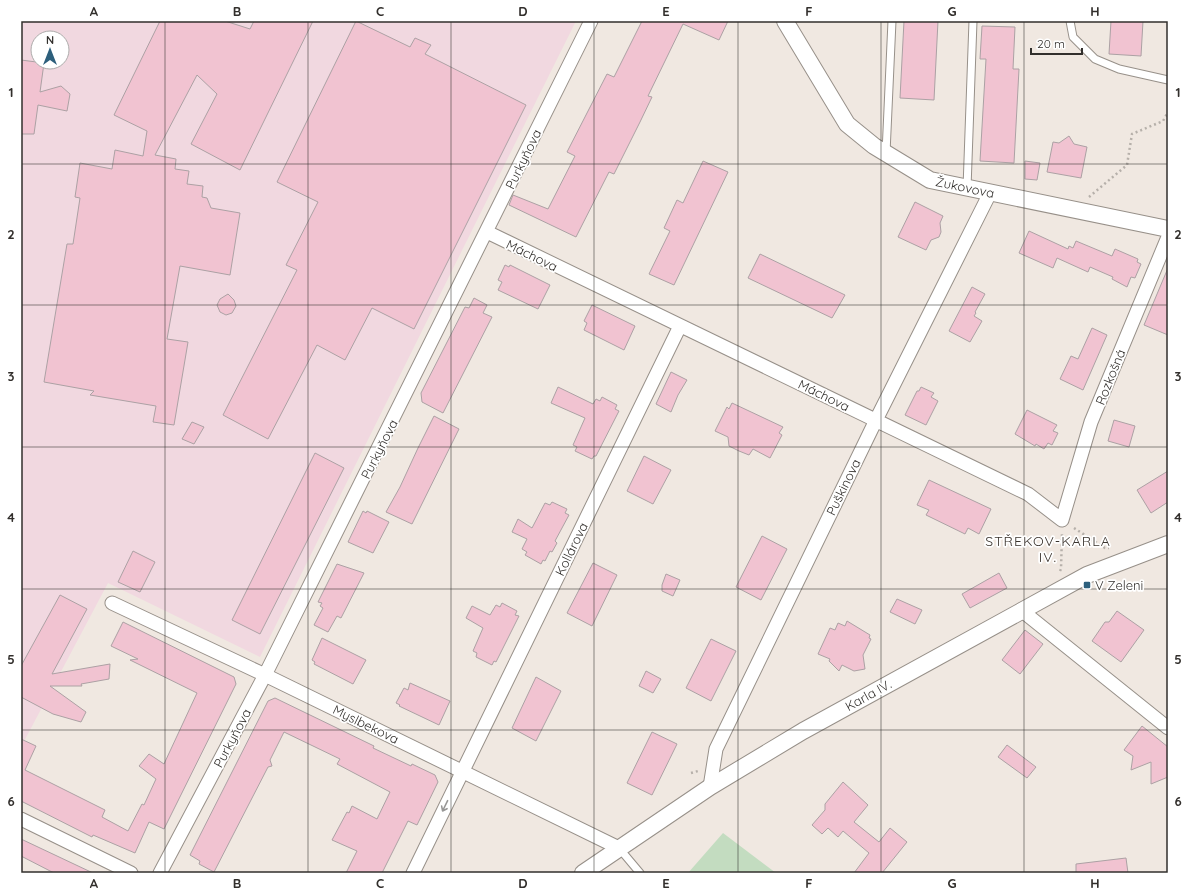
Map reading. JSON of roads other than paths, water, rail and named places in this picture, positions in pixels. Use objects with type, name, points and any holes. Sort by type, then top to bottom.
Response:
[{"type":"street","name":"Purkyňova","points":[[160,873],[265,675],[591,21]]},
{"type":"street","name":"Žukovova","points":[[785,21],[847,124],[874,146],[930,180],[1168,229]]},
{"type":"street","name":"Puškinova","points":[[710,787],[716,749],[876,420],[990,193]]},
{"type":"street","name":"Máchova","points":[[487,232],[1028,494],[1062,520]]},
{"type":"street","name":"Rozkošná","points":[[1062,520],[1091,422],[1168,236]]},
{"type":"street","name":"Kollárova","points":[[413,873],[680,326]]},
{"type":"street","name":"Karla IV.","points":[[583,873],[710,787],[804,731],[1021,610],[1087,575],[1168,544]]},
{"type":"street","name":"Myslbekova","points":[[112,603],[265,675],[619,848]]},
{"type":"street","points":[[1021,610],[1168,728]]},
{"type":"street","points":[[21,819],[130,873]]},
{"type":"lane","points":[[886,153],[892,21]]},
{"type":"lane","points":[[967,188],[973,21]]},
{"type":"lane","points":[[1070,21],[1073,37],[1095,59],[1119,69],[1168,80]]},
{"type":"lane","points":[[619,848],[640,873]]},
{"type":"place","name":"V Zeleni","points":[[1087,585]]},
{"type":"district","name":"STŘEKOV-KARLA IV.","points":[[1048,550]]}]
